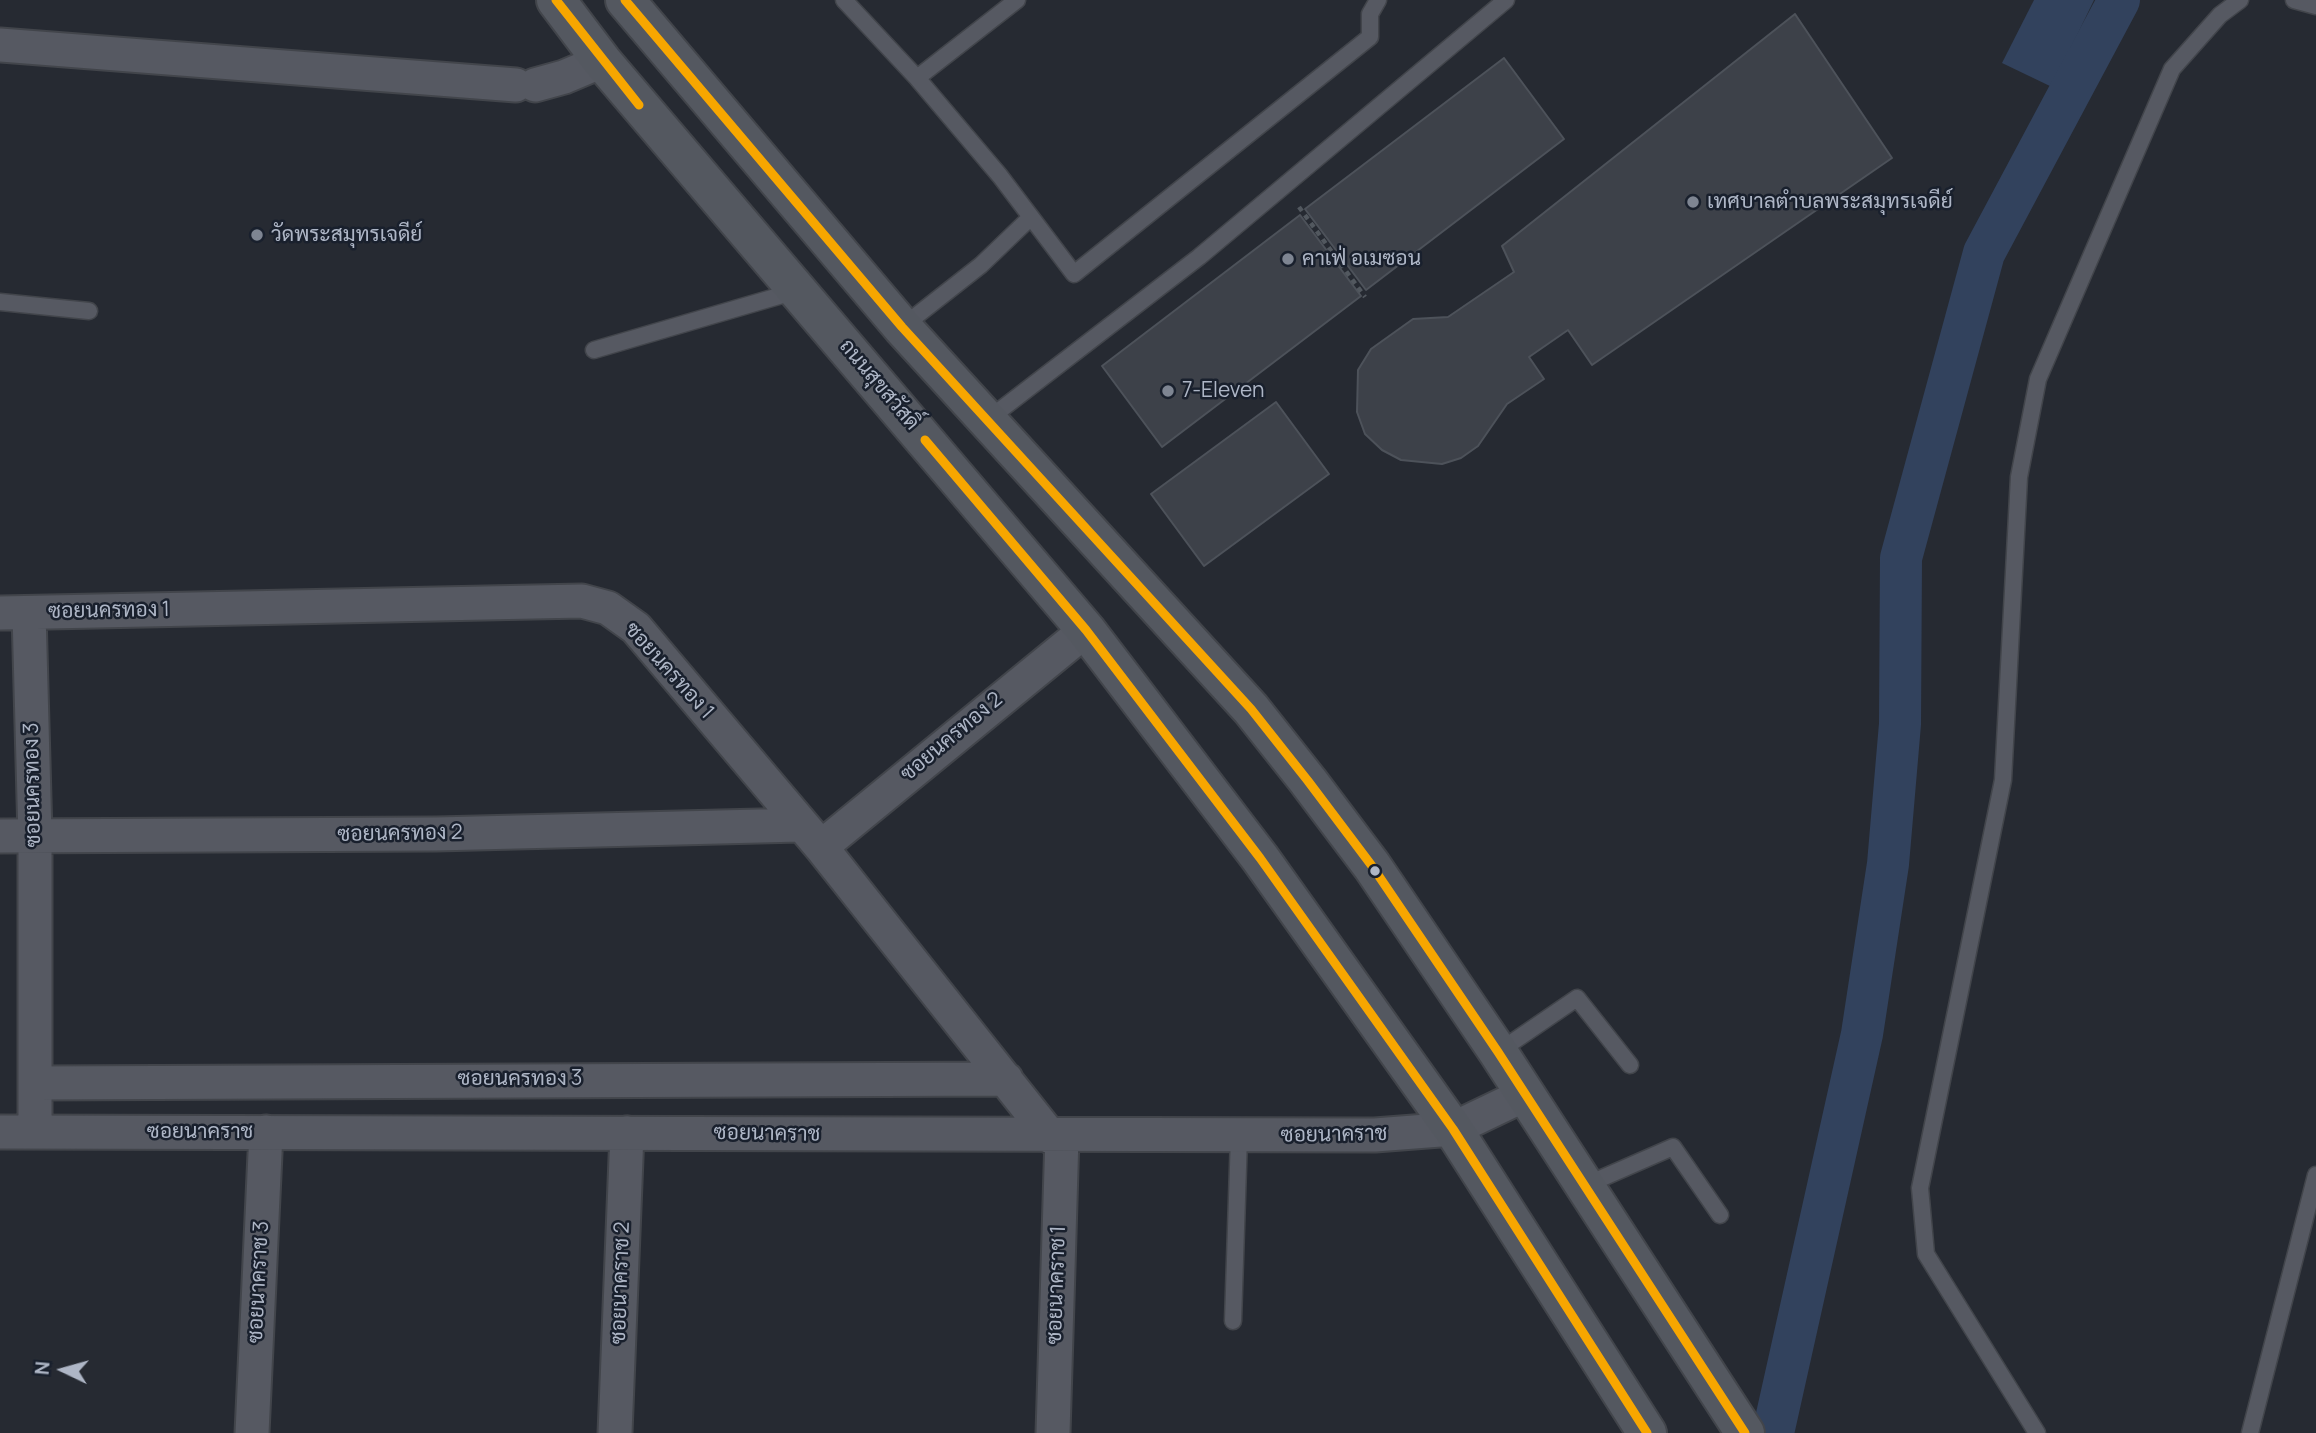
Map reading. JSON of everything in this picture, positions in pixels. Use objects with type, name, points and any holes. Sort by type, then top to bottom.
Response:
[{"type":"main road","name":"ถนนสุขสวัสดิ์","points":[[556,0],[602,61],[1086,630],[1260,858],[1453,1129],[1647,1433]]},
{"type":"main road","points":[[625,0],[902,327],[1251,709],[1372,866],[1586,1185],[1745,1433]]},
{"type":"street","points":[[0,45],[525,85],[564,77],[602,61]]},
{"type":"street","name":"ซอยนครทอง 1","points":[[15,613],[582,601],[608,608],[636,628],[811,836],[1006,1079],[1056,1136]]},
{"type":"street","name":"ซอยนครทอง 3","points":[[15,613],[35,836],[34,1132]]},
{"type":"street","name":"ซอยนครทอง 2","points":[[0,836],[811,836],[1086,630]]},
{"type":"street","name":"ซอยนครทอง 3","points":[[35,1083],[1006,1079]]},
{"type":"street","name":"ซอยนาคราช","points":[[0,1132],[1375,1135],[1453,1129],[1526,1094]]},
{"type":"street","name":"ซอยนาคราช 3","points":[[253,1433],[266,1132]]},
{"type":"street","name":"ซอยนาคราช 2","points":[[615,1433],[627,1133]]},
{"type":"street","name":"ซอยนาคราช 1","points":[[1053,1433],[1056,1136]]},
{"type":"lane","points":[[917,78],[1017,0]]},
{"type":"lane","points":[[850,2],[1000,176],[1074,274],[1370,37],[1370,14],[1378,0]]},
{"type":"lane","points":[[986,421],[1123,317],[1506,0]]},
{"type":"lane","points":[[2037,1433],[1926,1254],[1920,1188],[2003,780],[2019,477],[2038,379],[2172,69],[2220,15],[2240,0]]},
{"type":"lane","points":[[2294,0],[2316,6]]},
{"type":"lane","points":[[902,327],[981,265],[1031,218]]},
{"type":"lane","points":[[594,351],[799,291]]},
{"type":"lane","points":[[0,302],[89,312]]},
{"type":"lane","points":[[1498,1052],[1577,998],[1630,1065]]},
{"type":"lane","points":[[1233,1321],[1239,1136]]},
{"type":"lane","points":[[1586,1185],[1673,1147],[1720,1215]]},
{"type":"lane","points":[[2250,1433],[2316,1175]]},
{"type":"path","points":[[1283,186],[1365,297]]},
{"type":"water","points":[[2034,0],[2094,0],[2052,87],[2002,63]]},
{"type":"building","name":"เทศบาลตำบลพระสมุทรเจดีย์","points":[[1795,14],[1892,158],[1592,365],[1568,330],[1529,357],[1544,379],[1507,404],[1478,446],[1461,458],[1442,464],[1401,460],[1382,450],[1365,434],[1357,412],[1358,370],[1371,349],[1413,319],[1448,317],[1514,272],[1502,246]]},
{"type":"building","points":[[1504,58],[1564,139],[1366,290],[1305,209]]},
{"type":"building","points":[[1300,215],[1361,296],[1162,447],[1102,366]]},
{"type":"building","points":[[1276,402],[1329,474],[1204,566],[1151,494]]},
{"type":"waterway","points":[[1773,1433],[1862,1034],[1888,864],[1900,724],[1901,558],[1984,253],[2119,0]]},
{"type":"transit line","points":[[556,0],[639,105]]},
{"type":"transit line","points":[[625,0],[902,327],[1251,709],[1308,781],[1372,866],[1498,1052],[1745,1433]]},
{"type":"transit line","points":[[925,440],[1086,630],[1260,858],[1453,1129],[1647,1433]]},
{"type":"place","name":"เทศบาลตำบลพระสมุทรเจดีย์","points":[[1693,202]]},
{"type":"place","name":"วัดพระสมุทรเจดีย์","points":[[257,235]]},
{"type":"place","name":"คาเฟ่ อเมซอน","points":[[1288,259]]},
{"type":"place","name":"7-Eleven","points":[[1168,391]]}]
